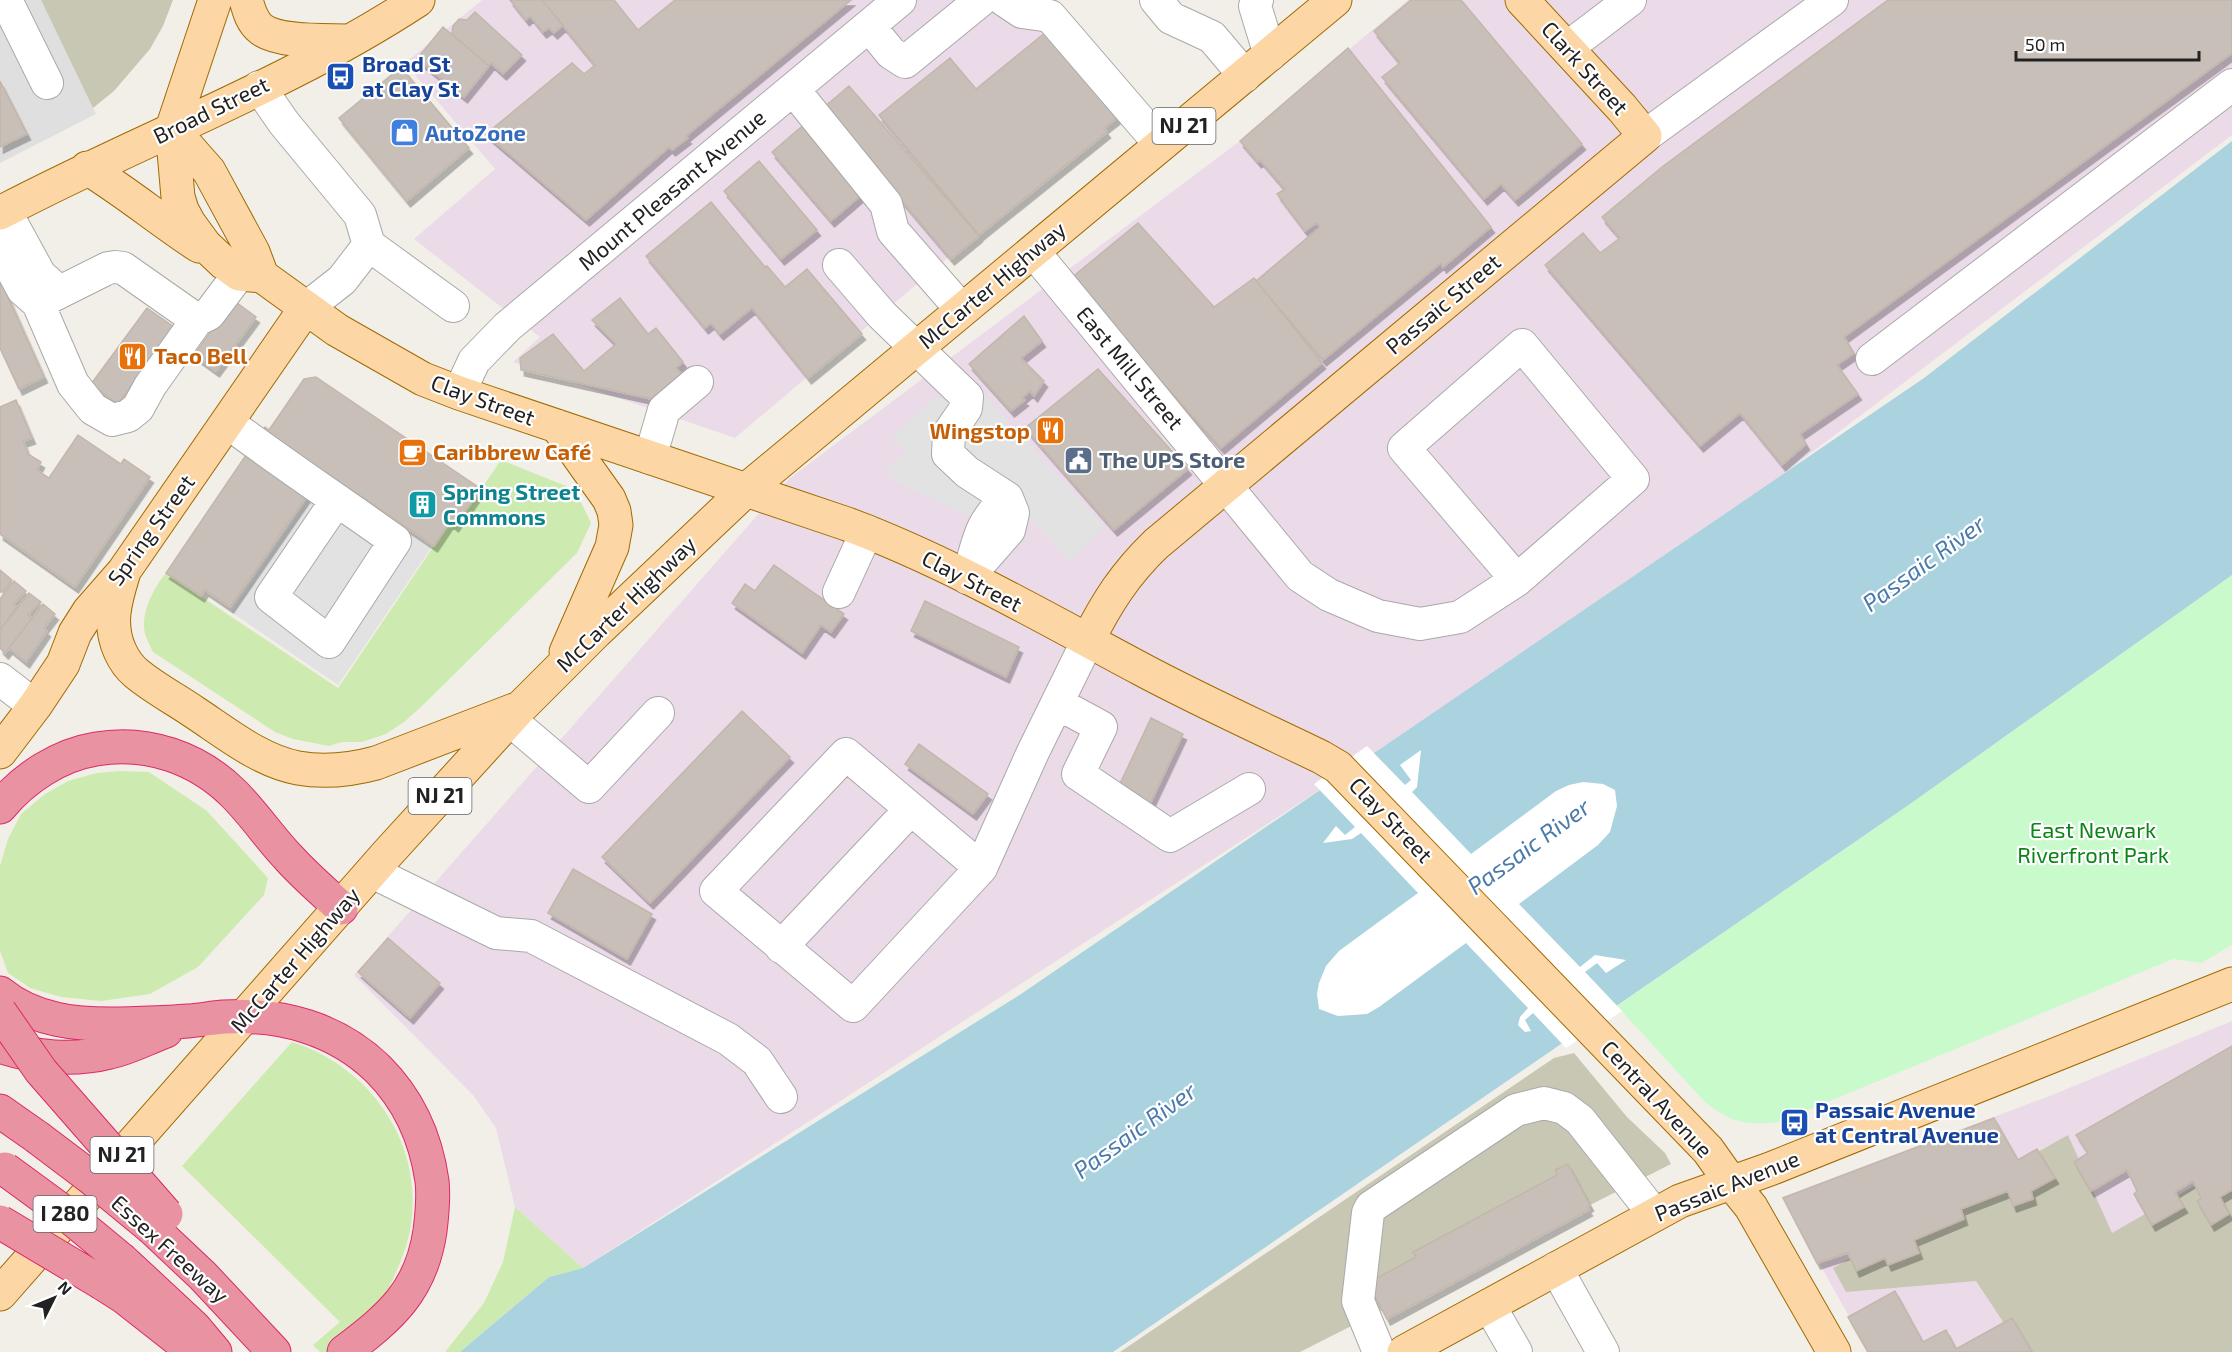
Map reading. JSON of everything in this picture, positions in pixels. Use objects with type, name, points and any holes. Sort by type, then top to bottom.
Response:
[{"type":"highway","points":[[0,807],[18,788],[34,776],[76,754],[120,746],[167,753],[197,766],[233,793],[295,865],[341,908]]},
{"type":"highway","points":[[0,993],[33,1013],[65,1022],[104,1024],[245,1017],[283,1020],[301,1024],[336,1038],[368,1060],[396,1090],[420,1130],[426,1148],[433,1189],[433,1207],[428,1245],[411,1290],[393,1312],[344,1352]]},
{"type":"highway","points":[[0,1012],[41,1071],[159,1221]]},
{"type":"highway","points":[[0,1046],[39,1055],[92,1056],[111,1052],[190,1021]]},
{"type":"highway","name":"Essex Freeway","points":[[0,1111],[90,1177],[159,1221],[203,1276],[274,1352]]},
{"type":"highway","name":"Essex Freeway","points":[[3,1167],[65,1214],[113,1272],[194,1327],[215,1352]]},
{"type":"highway","points":[[0,1222],[113,1272],[194,1352]]},
{"type":"main road","points":[[87,168],[118,187],[163,222],[241,271],[253,252],[209,171],[172,129],[215,0]]},
{"type":"main road","points":[[246,0],[253,20],[259,28],[274,36],[351,41]]},
{"type":"main road","name":"Broad Street","points":[[2,212],[87,168],[351,41],[418,0]]},
{"type":"main road","name":"McCarter Highway","points":[[0,1294],[372,872],[558,669],[746,490],[1335,0]]},
{"type":"main road","name":"Clark Street","points":[[1522,0],[1645,136]]},
{"type":"main road","name":"Clay Street","points":[[172,129],[177,190],[182,210],[196,234],[241,271],[402,368],[459,393],[867,531],[967,578],[1161,680],[1338,767],[1593,1030]]},
{"type":"main road","name":"Passaic Street","points":[[1088,640],[1110,598],[1131,570],[1156,544],[1645,136]]},
{"type":"main road","name":"Spring Street","points":[[0,752],[63,664],[75,633],[89,611],[124,571],[305,309]]},
{"type":"main road","points":[[557,426],[609,499],[616,525],[612,547],[558,669]]},
{"type":"main road","points":[[124,571],[113,610],[112,624],[119,650],[125,661],[147,682],[249,748],[282,763],[316,770],[355,769],[516,713]]},
{"type":"main road","name":"Passaic Avenue","points":[[1404,1352],[1680,1201],[1770,1169],[2232,984]]},
{"type":"main road","name":"Central Avenue","points":[[1593,1030],[1708,1150],[1730,1182],[1752,1207],[1834,1352]]},
{"type":"street","points":[[6,0],[47,83]]},
{"type":"street","name":"Mount Pleasant Avenue","points":[[459,393],[474,361],[501,333],[900,0]]},
{"type":"street","points":[[869,26],[891,53],[905,62],[981,0]]},
{"type":"street","points":[[1004,0],[1022,12],[1050,16],[1161,145]]},
{"type":"street","points":[[1156,0],[1171,18],[1212,37],[1245,75]]},
{"type":"street","points":[[1257,0],[1255,6],[1269,55]]},
{"type":"street","points":[[1567,48],[1630,0]]},
{"type":"street","name":"Passaic Street","points":[[1645,136],[1832,0]]},
{"type":"street","points":[[1872,359],[2232,85]]},
{"type":"street","points":[[259,87],[284,123],[360,215],[369,245],[453,306]]},
{"type":"street","points":[[793,89],[886,204],[893,231],[962,310]]},
{"type":"street","points":[[2,212],[40,275],[74,384],[93,409],[112,420],[128,416],[138,408],[190,316],[241,271]]},
{"type":"street","points":[[305,309],[342,280],[369,245]]},
{"type":"street","points":[[0,247],[23,290],[49,298],[108,268],[123,268],[190,316]]},
{"type":"street","name":"East Mill Street","points":[[1033,251],[1300,576],[1329,596],[1378,616],[1420,624],[1460,617],[1517,580],[1633,479],[1522,345],[1404,448],[1517,580]]},
{"type":"street","points":[[839,266],[882,315],[967,397],[966,408],[949,433],[948,454],[967,472],[1007,498],[991,512],[980,531],[967,578]]},
{"type":"street","points":[[650,458],[664,410],[697,382]]},
{"type":"street","points":[[227,422],[338,500]]},
{"type":"street","points":[[839,592],[867,531]]},
{"type":"street","points":[[981,868],[846,754],[716,891],[853,1006],[981,868],[1088,640]]},
{"type":"street","points":[[0,679],[35,706]]},
{"type":"street","points":[[1057,704],[1101,727],[1078,774],[1170,836],[1249,789]]},
{"type":"street","points":[[516,713],[589,787],[658,713]]},
{"type":"street","points":[[781,947],[911,809]]},
{"type":"street","points":[[372,872],[496,933],[531,936],[728,1039],[757,1061],[782,1097]]},
{"type":"street","points":[[1379,1352],[1358,1301],[1368,1213],[1371,1207],[1516,1110],[1544,1103],[1564,1108],[1580,1120],[1654,1214]]},
{"type":"street","points":[[1556,1268],[1603,1352]]},
{"type":"street","points":[[1489,1305],[1516,1352]]},
{"type":"shaded area","points":[[0,0],[41,0],[96,114],[0,163]]},
{"type":"shaded area","points":[[41,0],[173,0],[163,26],[150,49],[114,91],[93,108]]},
{"type":"shaded area","points":[[482,0],[1055,0],[1137,98],[735,438],[513,362],[540,337],[414,239],[495,169],[405,63]]},
{"type":"shaded area","points":[[1408,0],[2232,0],[2232,135],[1738,508],[1349,771],[583,1268],[515,1207],[496,1128],[473,1095],[354,975],[790,478],[1240,141]]},
{"type":"shaded area","points":[[964,373],[1105,527],[1070,562],[1034,522],[980,496],[970,517],[897,482],[885,469],[906,452],[891,437]]},
{"type":"shaded area","points":[[325,474],[431,548],[338,685],[231,612]]},
{"type":"shaded area","points":[[2232,1021],[2232,1352],[1869,1352],[1782,1197],[2052,1095]]},
{"type":"shaded area","points":[[1574,1053],[1627,1117],[1665,1153],[1671,1164],[1300,1352],[1120,1352],[1554,1058]]},
{"type":"shaded area","points":[[2068,1135],[2112,1233],[2232,1164],[2232,1352],[2023,1352],[1976,1281],[1846,1292],[1833,1268]]},
{"type":"green space","points":[[501,460],[566,486],[580,500],[591,523],[577,553],[421,707],[386,734],[362,742],[342,742],[329,746],[293,739],[275,732],[153,652],[145,634],[144,618],[153,593],[166,573],[338,688],[450,522],[456,526]]},
{"type":"green space","name":"East Newark Riverfront Park","points":[[2232,575],[2232,945],[2201,963],[2173,959],[1779,1122],[1748,1123],[1731,1118],[1714,1109],[1617,1006],[1910,804]]},
{"type":"green space","points":[[149,772],[207,811],[268,878],[264,895],[198,967],[150,994],[101,1001],[61,997],[30,988],[8,973],[0,951],[0,866],[8,839],[21,814],[45,794],[68,781],[97,773]]},
{"type":"green space","points":[[292,1042],[326,1057],[356,1078],[380,1104],[398,1133],[409,1166],[413,1201],[409,1236],[385,1295],[364,1321],[325,1352],[320,1352],[313,1345],[340,1322],[182,1166]]},
{"type":"green space","points":[[515,1207],[583,1268],[549,1277],[460,1352],[445,1352],[484,1303],[503,1262]]},
{"type":"water","name":"Passaic River","points":[[2232,141],[2232,575],[1910,804],[1113,1352],[460,1352],[549,1277],[583,1268],[1021,994],[1924,378]]},
{"type":"pier","points":[[1367,746],[1405,785],[1411,780],[1400,765],[1421,750],[1417,787],[1412,792],[1471,854],[1556,791],[1569,785],[1583,782],[1603,784],[1615,790],[1617,806],[1610,832],[1598,845],[1519,904],[1580,967],[1595,955],[1626,960],[1606,973],[1597,963],[1585,972],[1622,1011],[1566,1048],[1533,1013],[1525,1020],[1531,1031],[1525,1032],[1518,1025],[1520,1017],[1528,1008],[1466,943],[1367,1014],[1338,1016],[1319,1009],[1317,994],[1326,966],[1339,951],[1418,893],[1361,833],[1352,839],[1323,843],[1336,826],[1345,835],[1355,827],[1314,784]]},
{"type":"building","points":[[510,0],[542,0],[563,25],[554,33],[549,28],[543,32],[530,16],[526,20]]},
{"type":"building","points":[[542,0],[614,0],[638,30],[675,0],[851,0],[686,136],[688,138],[672,150],[669,147],[586,220],[486,134],[572,63],[584,74],[595,65]]},
{"type":"building","points":[[1411,0],[1461,0],[1582,144],[1515,200],[1501,184],[1484,199],[1382,77],[1400,63],[1374,31]]},
{"type":"building","points":[[1888,0],[2232,0],[2232,53],[1844,337],[1854,353],[1837,365],[1858,394],[1800,434],[1806,444],[1782,465],[1740,413],[1700,446],[1545,265],[1583,233],[1600,253],[1620,238],[1602,217],[1662,167]]},
{"type":"building","points":[[475,12],[522,55],[503,74],[491,63],[489,66],[452,34],[453,26],[459,19],[467,20]]},
{"type":"building","points":[[443,27],[489,66],[464,97],[417,59]]},
{"type":"building","points":[[1051,28],[1122,114],[1104,128],[1107,132],[979,235],[879,115],[950,58],[976,89]]},
{"type":"building","points":[[1348,48],[1491,227],[1443,267],[1441,263],[1323,360],[1256,281],[1320,227],[1317,223],[1305,231],[1277,194],[1285,189],[1240,141]]},
{"type":"building","name":"AutoZone","points":[[401,67],[469,148],[407,201],[339,118]]},
{"type":"building","points":[[0,81],[27,134],[0,147]]},
{"type":"building","points":[[849,86],[979,236],[951,259],[823,108]]},
{"type":"building","points":[[807,122],[866,191],[831,221],[772,152]]},
{"type":"building","points":[[759,161],[817,230],[781,259],[724,191]]},
{"type":"building","points":[[711,202],[765,267],[767,266],[785,287],[807,269],[862,334],[808,378],[752,308],[720,334],[711,323],[705,328],[646,256]]},
{"type":"building","points":[[1138,223],[1214,307],[1254,278],[1322,363],[1221,448],[1070,279]]},
{"type":"building","points":[[0,279],[44,377],[19,389],[0,348]]},
{"type":"building","points":[[620,298],[648,334],[656,328],[683,362],[676,368],[681,374],[651,399],[521,370],[520,358],[553,334],[584,371],[616,344],[592,320]]},
{"type":"building","points":[[233,300],[256,317],[216,371],[194,355]]},
{"type":"building","name":"Taco Bell","points":[[147,308],[174,327],[118,404],[91,384]]},
{"type":"building","points":[[1024,316],[1042,341],[1021,358],[1044,381],[1034,396],[1030,391],[1022,398],[1025,400],[1011,411],[969,364]]},
{"type":"building","points":[[1098,369],[1188,469],[1114,530],[1025,428]]},
{"type":"building","name":"Spring Street Commons","points":[[316,377],[481,489],[455,526],[450,522],[434,546],[324,471],[230,607],[205,590],[201,596],[166,573],[265,427],[269,430],[304,379]]},
{"type":"building","points":[[16,400],[32,438],[23,441],[28,454],[41,462],[37,470],[49,478],[78,435],[121,464],[124,459],[150,477],[75,587],[0,534],[0,407]]},
{"type":"building","points":[[774,565],[844,614],[831,632],[821,625],[802,653],[732,603],[745,584],[755,591]]},
{"type":"building","points":[[0,570],[12,580],[3,592],[0,592]]},
{"type":"building","points":[[14,581],[26,591],[14,604],[17,607],[0,630],[0,599]]},
{"type":"building","points":[[29,593],[41,602],[28,615],[32,618],[5,653],[0,648],[0,630]]},
{"type":"building","points":[[925,601],[1019,647],[1006,677],[911,631]]},
{"type":"building","points":[[43,604],[55,614],[44,628],[47,631],[26,662],[9,648]]},
{"type":"building","points":[[742,711],[790,757],[650,903],[602,857]]},
{"type":"building","points":[[1151,718],[1183,734],[1150,804],[1118,788]]},
{"type":"building","points":[[919,744],[988,794],[973,814],[905,764]]},
{"type":"building","points":[[573,869],[652,914],[627,959],[548,913]]},
{"type":"building","points":[[388,938],[440,983],[410,1018],[358,972]]},
{"type":"building","points":[[2232,1046],[2232,1190],[2220,1197],[2229,1214],[2211,1225],[2197,1201],[2201,1198],[2193,1181],[2175,1192],[2184,1207],[2152,1225],[2134,1194],[2137,1191],[2127,1170],[2091,1191],[2074,1162],[2088,1153],[2076,1135]]},
{"type":"building","points":[[1994,1118],[2018,1160],[2037,1149],[2055,1178],[2031,1191],[2033,1199],[2013,1206],[2008,1191],[1961,1209],[1964,1219],[1914,1240],[1919,1253],[1888,1265],[1885,1258],[1856,1271],[1848,1253],[1817,1263],[1783,1198]]},
{"type":"building","points":[[1568,1164],[1590,1205],[1587,1207],[1589,1210],[1387,1319],[1368,1283],[1416,1257],[1413,1252],[1557,1175],[1555,1170]]},
{"type":"building","points":[[1895,1291],[1923,1342],[1946,1330],[1956,1349],[2012,1318],[2032,1352],[1868,1352],[1848,1317]]},
{"type":"place","name":"Broad St at Clay St","points":[[341,77]]},
{"type":"place","name":"AutoZone","points":[[404,133]]},
{"type":"place","name":"Taco Bell","points":[[133,356]]},
{"type":"place","name":"Wingstop","points":[[1051,431]]},
{"type":"place","name":"Caribbrew Café","points":[[412,452]]},
{"type":"place","name":"The UPS Store","points":[[1078,460]]},
{"type":"place","name":"Spring Street Commons","points":[[422,505]]},
{"type":"place","name":"Passaic Avenue at Central Avenue","points":[[1794,1123]]}]
